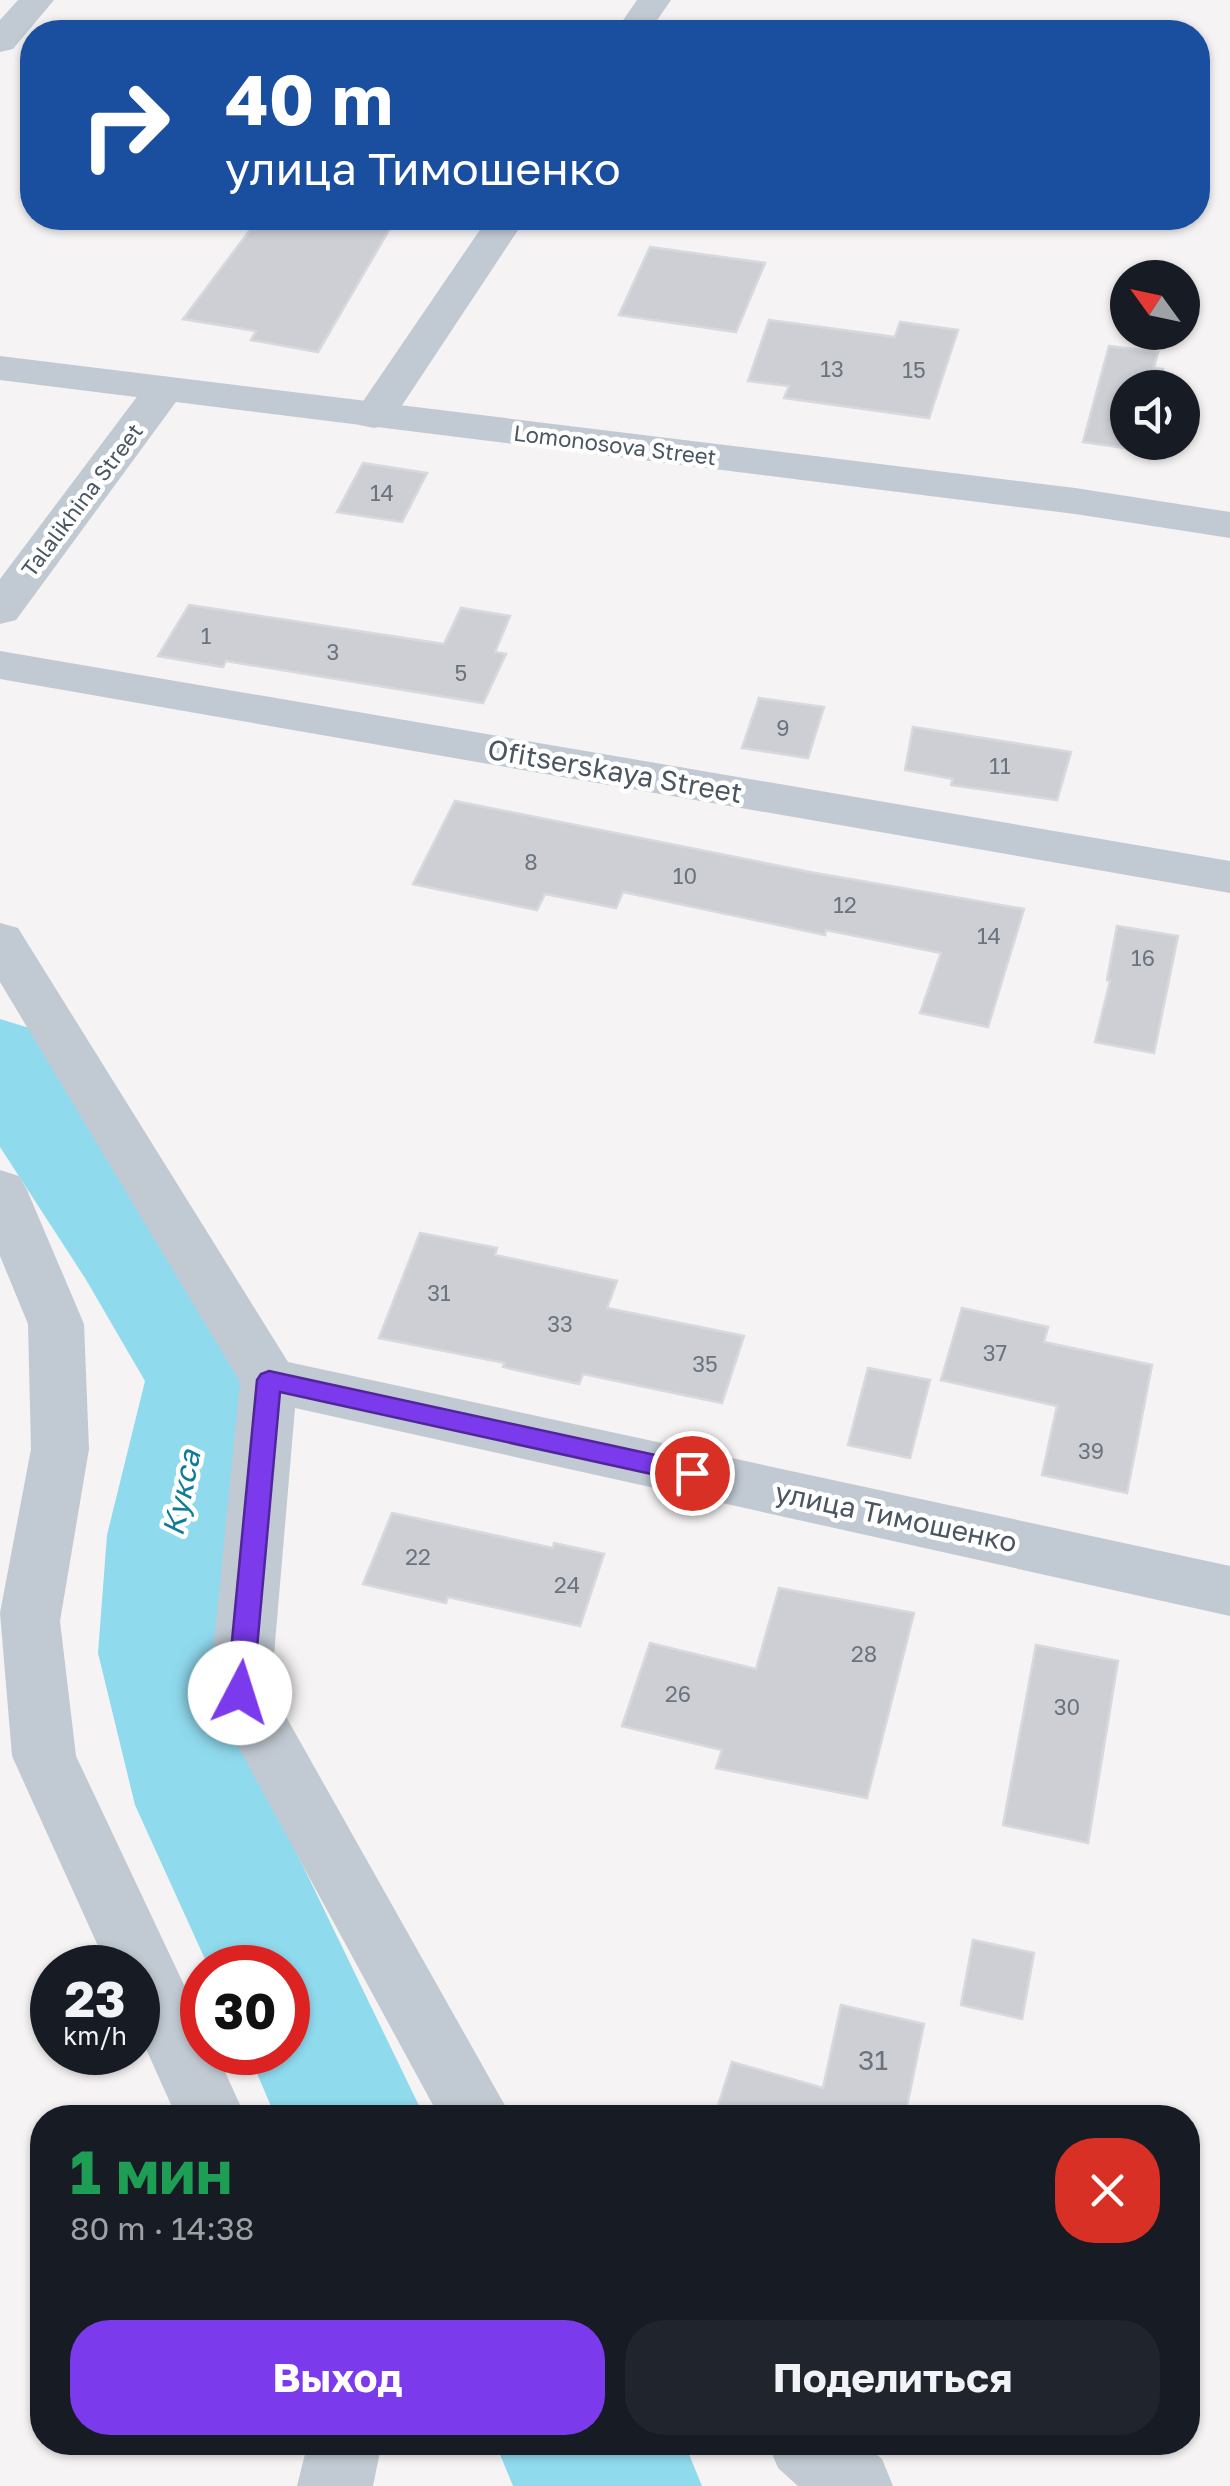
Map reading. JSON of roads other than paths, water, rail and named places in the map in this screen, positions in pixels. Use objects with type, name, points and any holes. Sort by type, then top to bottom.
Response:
[{"type":"street","points":[[0,41],[37,0]]},
{"type":"street","points":[[374,416],[499,230]]},
{"type":"street","name":"Lomonosova Street","points":[[0,368],[1056,498],[1230,524]]},
{"type":"street","name":"Talalikhina Street","points":[[0,610],[163,390]]},
{"type":"street","name":"Ofitserskaya Street","points":[[0,666],[1230,878]]},
{"type":"street","points":[[0,940],[269,1380],[240,1693],[471,2105]]},
{"type":"street","points":[[0,1190],[56,1324],[60,1450],[14,1617],[44,1756],[206,2105]]},
{"type":"street","name":"улица Тимошенко","points":[[269,1380],[1230,1590]]},
{"type":"street","points":[[335,2486],[341,2455]]},
{"type":"street","points":[[819,2455],[855,2486]]},
{"type":"waterway","name":"Кукса","points":[[0,1059],[127,1247],[207,1379],[171,1535],[164,1653],[204,1805],[270,1945]]},
{"type":"waterway","name":"Кукса","points":[[310,2029],[345,2105]]},
{"type":"waterway","name":"Кукса","points":[[588,2455],[622,2486]]}]
